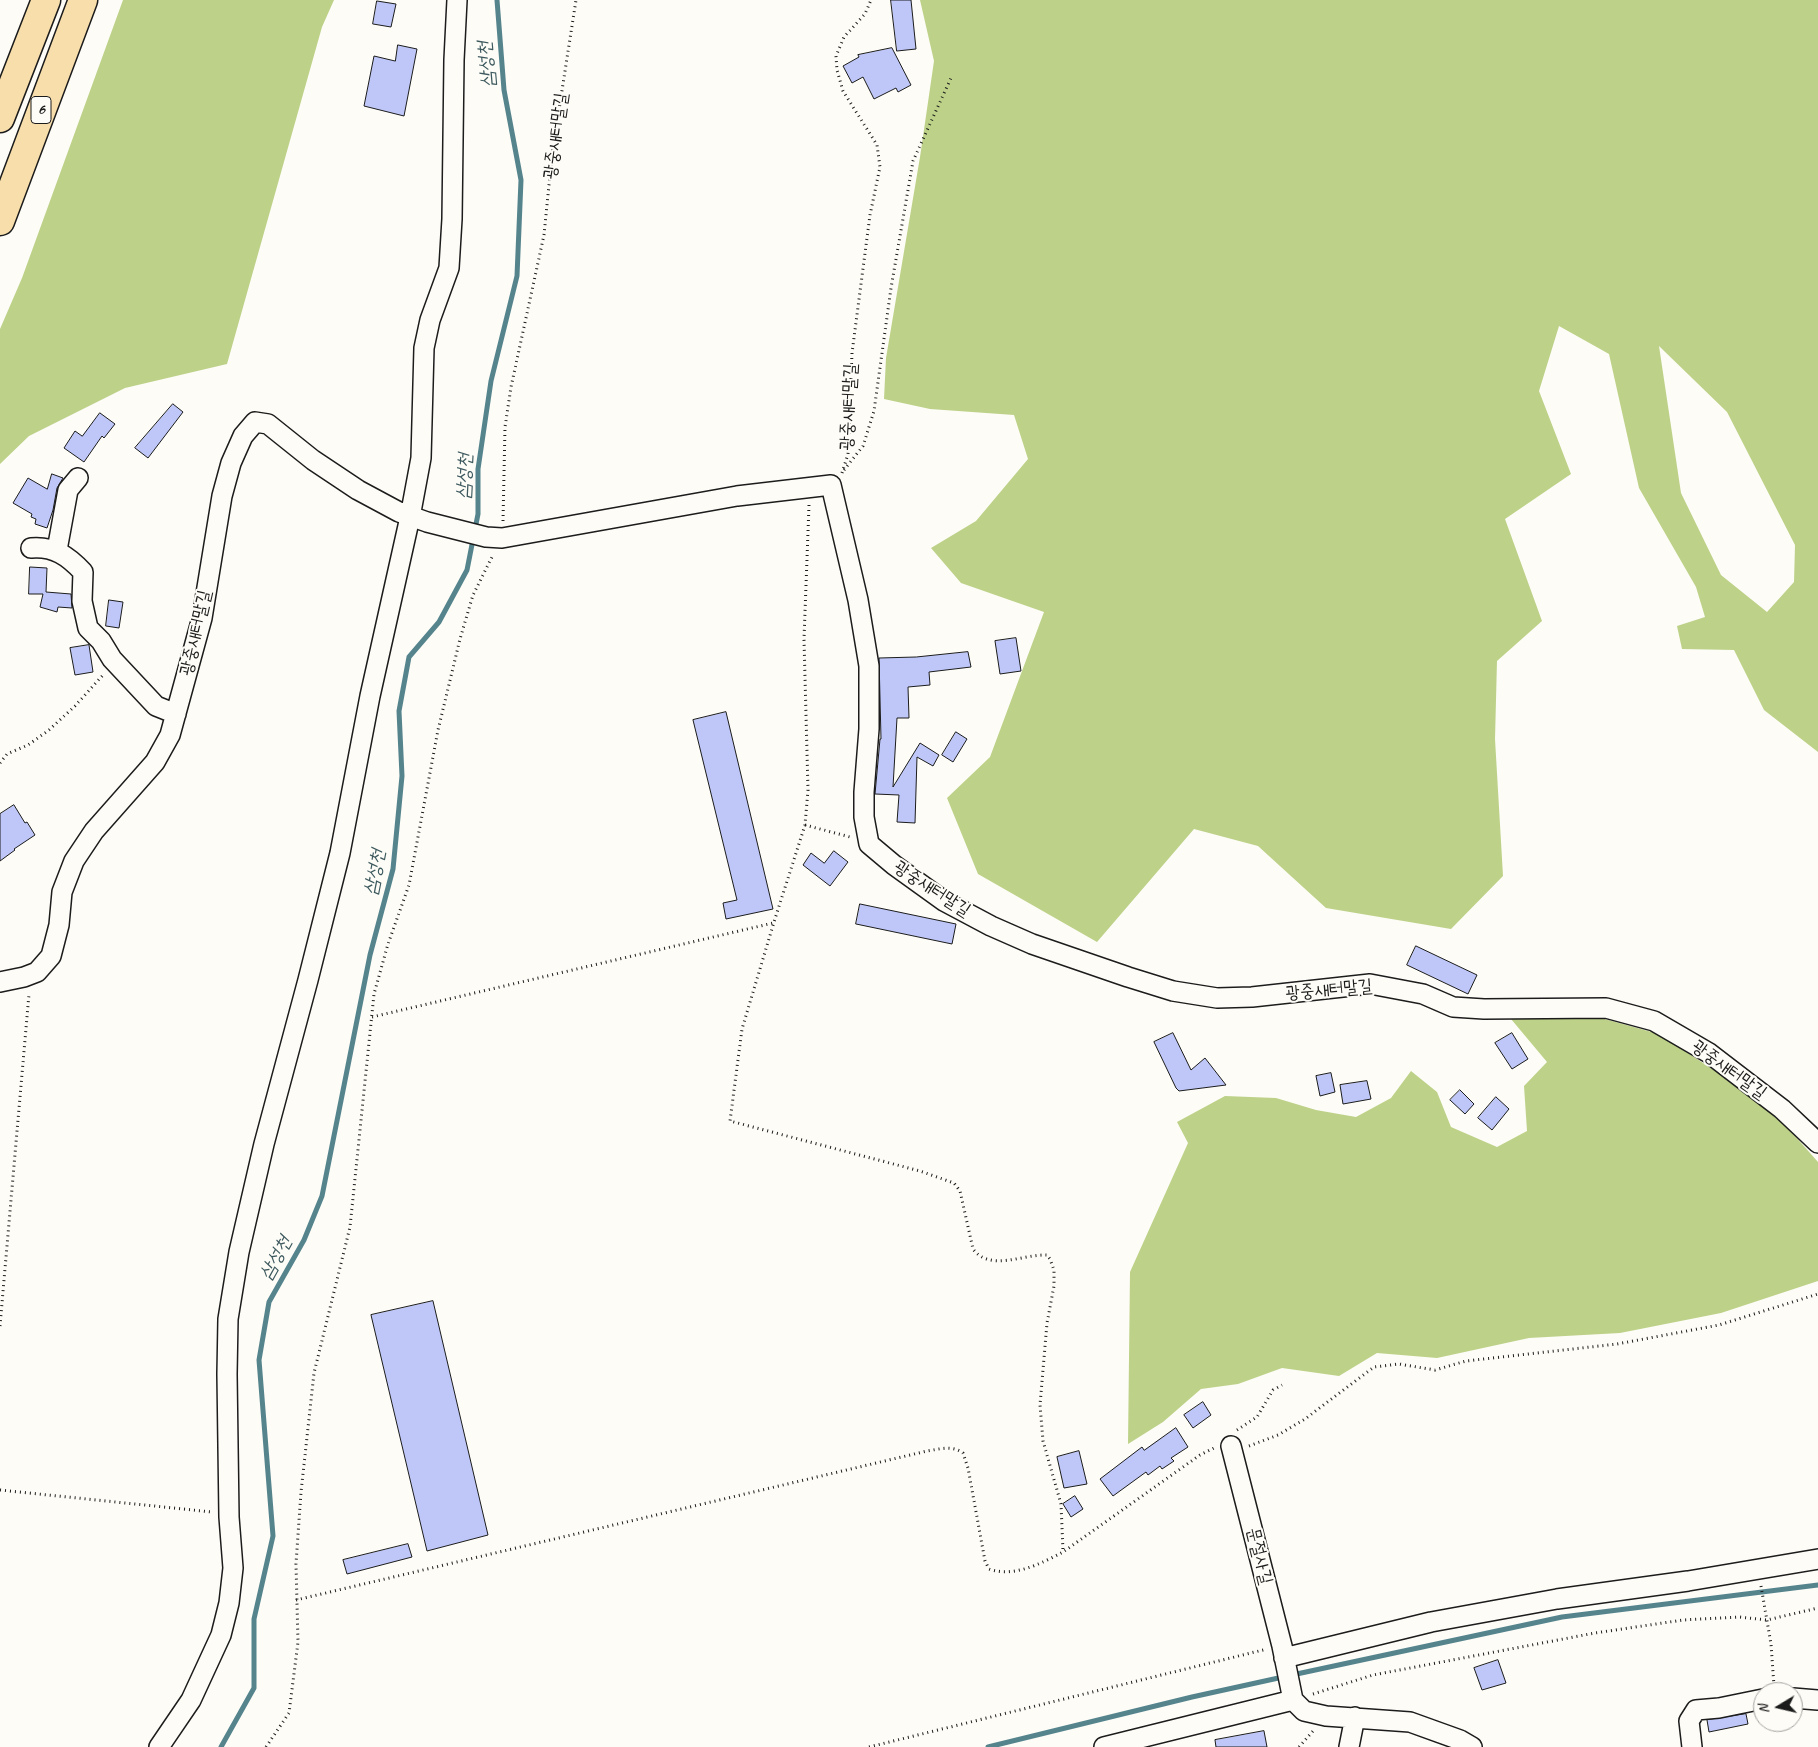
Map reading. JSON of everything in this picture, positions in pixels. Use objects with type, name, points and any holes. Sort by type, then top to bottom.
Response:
[{"type":"highway","name":"6","points":[[0,118],[46,0]]},
{"type":"highway","name":"6","points":[[0,221],[83,0]]},
{"type":"street","points":[[159,1747],[191,1700],[221,1635],[229,1603],[233,1568],[229,1517],[228,1319],[239,1252],[264,1144],[340,853],[370,696],[418,520],[424,348],[430,320],[449,268],[452,219],[454,60],[457,0]]},
{"type":"street","name":"광중새터말길","points":[[37,972],[51,956],[59,925],[62,892],[74,861],[94,831],[120,804],[155,762],[170,735],[202,618],[224,488],[231,463],[243,436],[255,422],[268,424],[314,460],[358,490],[418,520]]},
{"type":"street","points":[[57,550],[68,490],[78,478]]},
{"type":"street","points":[[418,520],[494,537],[737,496],[810,487],[837,479],[869,666],[869,729],[864,792],[864,816],[869,844]]},
{"type":"street","points":[[31,548],[40,547],[57,550],[84,572],[82,601],[88,628],[101,642],[112,659],[156,706],[176,714]]},
{"type":"street","name":"광중새터말길","points":[[869,844],[894,866],[944,901],[991,926],[1032,944],[1173,991],[1217,998],[1252,997],[1370,984],[1423,994],[1453,1007],[1484,1009],[1606,1008],[1654,1021],[1709,1053],[1782,1109],[1818,1143]]},
{"type":"street","points":[[0,982],[37,972]]},
{"type":"street","name":"문절사길","points":[[1229,1445],[1284,1657],[1292,1696]]},
{"type":"street","points":[[1284,1657],[1431,1622],[1557,1599],[1818,1559]]},
{"type":"street","points":[[1104,1747],[1292,1696],[1304,1711],[1326,1716],[1410,1722],[1463,1744]]},
{"type":"street","points":[[1803,1699],[1818,1700]]},
{"type":"street","points":[[1692,1747],[1689,1721],[1696,1710],[1719,1708],[1753,1701]]},
{"type":"street","points":[[1350,1747],[1355,1717]]},
{"type":"path","name":"광중새터말길","points":[[494,537],[511,387],[544,235],[552,155],[576,0]]},
{"type":"path","name":"광중새터말길","points":[[837,479],[848,454],[852,353],[870,215],[880,167],[876,145],[843,90],[837,70],[836,56],[844,38],[865,14],[871,0]]},
{"type":"path","points":[[837,479],[863,446],[874,411],[891,288],[913,161],[951,78]]},
{"type":"path","points":[[810,487],[804,639],[808,790],[805,825],[742,1029],[730,1121],[920,1171],[954,1183],[960,1191],[972,1249],[978,1256],[999,1261],[1036,1254],[1047,1255],[1054,1270],[1054,1286],[1047,1323],[1040,1405],[1043,1441],[1061,1504],[1063,1552]]},
{"type":"path","points":[[266,1747],[289,1713],[298,1642],[296,1564],[300,1492],[314,1373],[350,1227],[374,994],[388,944],[408,885],[438,730],[460,639],[473,595],[494,537]]},
{"type":"path","points":[[0,763],[7,754],[28,745],[75,706],[102,677],[112,659]]},
{"type":"path","points":[[805,825],[834,832],[869,844]]},
{"type":"path","points":[[372,1017],[774,922]]},
{"type":"path","points":[[0,1326],[29,991],[37,972]]},
{"type":"path","points":[[296,1600],[927,1451],[948,1448],[957,1449],[964,1453],[985,1561],[990,1569],[996,1572],[1021,1570],[1043,1563],[1063,1552],[1200,1455],[1229,1445],[1236,1447],[1252,1446],[1278,1435],[1305,1419],[1374,1367],[1400,1364],[1434,1370],[1466,1361],[1617,1344],[1719,1325],[1818,1294]]},
{"type":"path","points":[[1229,1445],[1240,1427],[1257,1417],[1273,1390],[1282,1385]]},
{"type":"path","points":[[0,1490],[211,1512],[229,1517]]},
{"type":"path","points":[[1760,1579],[1771,1644],[1773,1682]]},
{"type":"path","points":[[1292,1696],[1373,1674],[1595,1634],[1683,1620],[1739,1617],[1766,1618],[1818,1608]]},
{"type":"path","points":[[869,1747],[1284,1657]]},
{"type":"green space","points":[[123,0],[334,0],[322,27],[227,364],[125,388],[29,436],[0,464],[0,329],[22,278]]},
{"type":"green space","points":[[920,0],[1818,0],[1818,752],[1764,710],[1734,650],[1682,649],[1677,626],[1705,617],[1696,587],[1639,488],[1609,354],[1559,326],[1539,391],[1571,474],[1505,519],[1542,621],[1497,661],[1495,739],[1503,876],[1451,929],[1326,908],[1258,846],[1194,829],[1097,942],[978,874],[947,798],[990,757],[1044,612],[961,583],[931,548],[976,521],[1028,459],[1014,415],[930,409],[884,399],[886,358],[934,61]],"holes":[[[1659,346],[1727,412],[1795,545],[1794,582],[1767,612],[1721,575],[1681,493]]]},
{"type":"green space","points":[[1601,1018],[1659,1034],[1735,1084],[1787,1127],[1818,1162],[1818,1281],[1721,1313],[1620,1333],[1529,1338],[1437,1358],[1377,1353],[1339,1376],[1282,1368],[1238,1384],[1201,1389],[1163,1422],[1128,1444],[1130,1272],[1188,1143],[1177,1122],[1225,1096],[1276,1098],[1316,1110],[1356,1117],[1391,1098],[1411,1071],[1437,1092],[1451,1127],[1497,1147],[1527,1131],[1524,1086],[1547,1062],[1511,1019]]},
{"type":"building","points":[[891,0],[911,0],[916,49],[897,51]]},
{"type":"building","points":[[377,1],[396,4],[391,27],[373,24]]},
{"type":"building","points":[[398,45],[417,49],[404,116],[364,106],[374,56],[395,61]]},
{"type":"building","points":[[892,48],[911,85],[898,92],[896,88],[874,99],[863,77],[852,83],[843,66],[859,57],[858,55]]},
{"type":"building","points":[[173,404],[183,412],[148,458],[135,448]]},
{"type":"building","points":[[100,413],[115,424],[104,438],[102,436],[84,462],[64,448],[75,431],[82,436]]},
{"type":"building","points":[[52,474],[63,478],[57,488],[47,528],[35,524],[36,519],[31,517],[32,514],[13,503],[28,478],[47,489]]},
{"type":"building","points":[[30,567],[47,568],[46,592],[71,594],[72,608],[58,607],[57,612],[40,607],[43,594],[29,594]]},
{"type":"building","points":[[109,600],[123,602],[119,628],[106,626]]},
{"type":"building","points":[[1016,638],[1021,671],[1000,674],[995,641]]},
{"type":"building","points":[[89,645],[93,672],[75,675],[70,648]]},
{"type":"building","points":[[968,652],[971,667],[929,672],[930,685],[908,687],[909,718],[897,718],[893,787],[920,743],[939,755],[933,766],[917,757],[915,823],[897,822],[899,795],[875,794],[881,739],[879,658]]},
{"type":"building","points":[[726,712],[773,909],[726,919],[723,903],[737,900],[693,720]]},
{"type":"building","points":[[956,732],[967,739],[953,762],[942,755]]},
{"type":"building","points":[[14,805],[35,835],[0,861],[0,814]]},
{"type":"building","points":[[834,851],[848,862],[830,886],[803,865],[811,853],[824,863]]},
{"type":"building","points":[[860,904],[956,924],[952,944],[856,924]]},
{"type":"building","points":[[1416,946],[1477,975],[1468,994],[1407,965]]},
{"type":"building","points":[[1173,1033],[1191,1070],[1205,1058],[1226,1085],[1179,1091],[1154,1042]]},
{"type":"building","points":[[1512,1033],[1528,1059],[1512,1069],[1495,1043]]},
{"type":"building","points":[[1331,1073],[1335,1092],[1320,1096],[1316,1076]]},
{"type":"building","points":[[1367,1081],[1371,1099],[1343,1104],[1340,1085]]},
{"type":"building","points":[[1460,1090],[1474,1104],[1465,1114],[1450,1100]]},
{"type":"building","points":[[1496,1097],[1509,1109],[1492,1130],[1478,1118]]},
{"type":"building","points":[[433,1301],[488,1535],[427,1551],[371,1315]]},
{"type":"building","points":[[1203,1402],[1211,1415],[1193,1428],[1184,1415]]},
{"type":"building","points":[[1176,1428],[1188,1447],[1171,1458],[1174,1461],[1162,1469],[1160,1466],[1148,1475],[1146,1472],[1113,1496],[1100,1479],[1142,1447],[1144,1450]]},
{"type":"building","points":[[1079,1451],[1087,1484],[1064,1488],[1057,1457]]},
{"type":"building","points":[[1075,1496],[1083,1509],[1071,1517],[1063,1504]]},
{"type":"building","points":[[408,1544],[412,1557],[347,1574],[343,1560]]},
{"type":"building","points":[[1498,1660],[1506,1683],[1482,1690],[1474,1668]]},
{"type":"building","points":[[1746,1714],[1748,1724],[1709,1732],[1707,1720]]},
{"type":"building","points":[[1264,1731],[1267,1747],[1216,1747],[1215,1740]]},
{"type":"waterway","name":"삼성천","points":[[221,1747],[254,1688],[254,1619],[273,1536],[259,1360],[269,1302],[304,1240],[322,1196],[370,955],[393,869],[402,776],[399,711],[409,657],[439,622],[467,570],[478,514],[478,469],[491,381],[517,276],[521,180],[504,90],[497,0]]},
{"type":"waterway","points":[[1292,1675],[1562,1617],[1818,1585]]},
{"type":"waterway","points":[[988,1747],[1192,1697],[1283,1677]]}]
